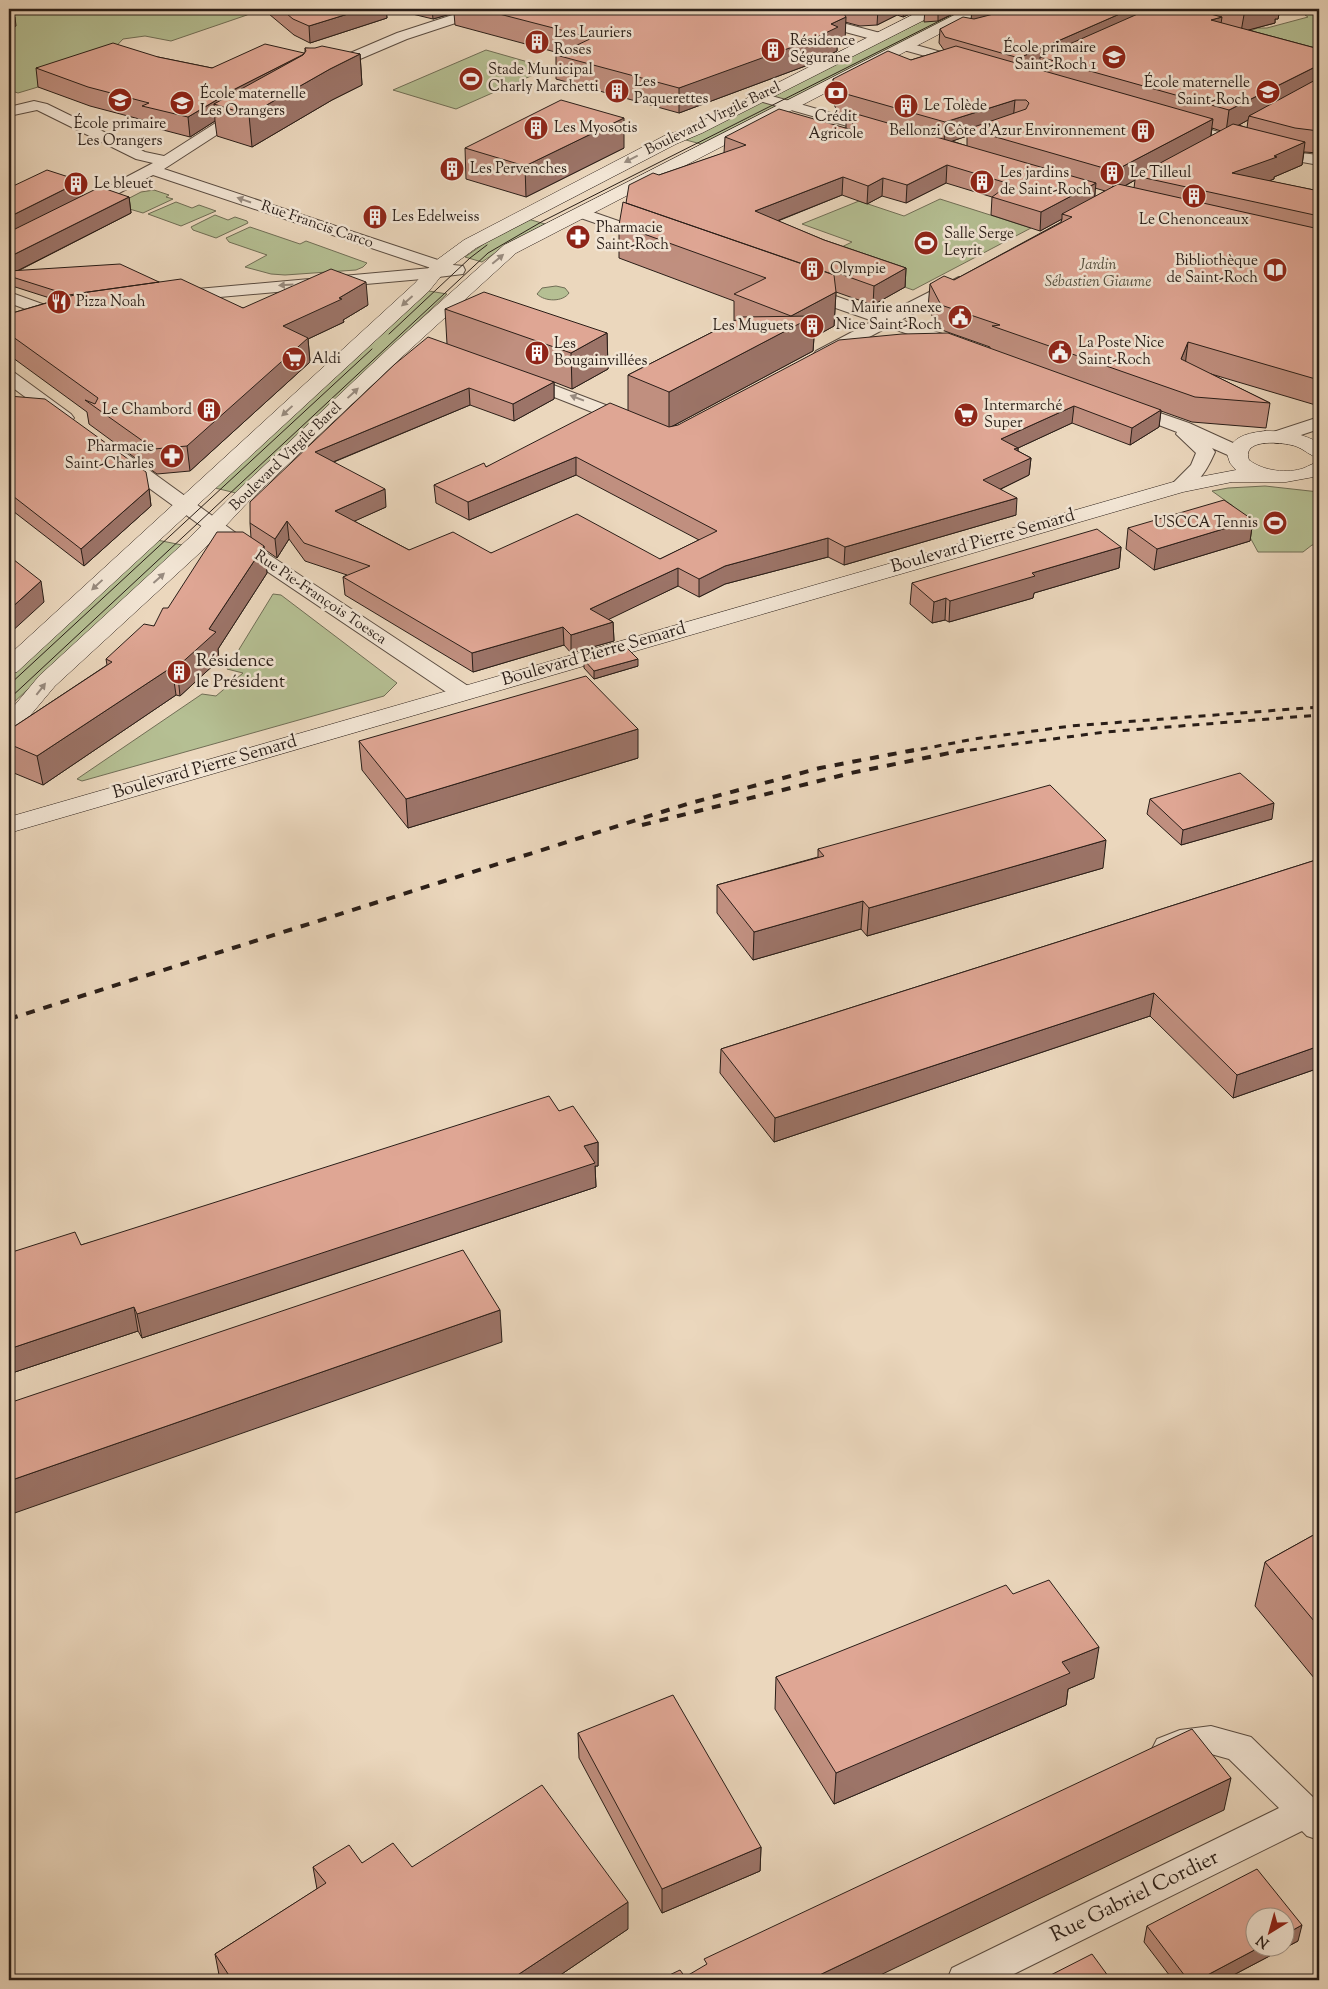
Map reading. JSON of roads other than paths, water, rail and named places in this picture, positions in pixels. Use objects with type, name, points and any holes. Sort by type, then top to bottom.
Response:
[{"type":"main road","name":"Boulevard Virgile Barel","points":[[9,667],[470,244],[670,140],[696,130],[937,9]]},
{"type":"main road","name":"Boulevard Virgile Barel","points":[[9,725],[47,680],[214,526],[241,498],[418,342],[469,287],[510,249],[977,9]]},
{"type":"main road","points":[[548,202],[581,213]]},
{"type":"main road","points":[[1254,439],[1277,437],[1302,442],[1319,452]]},
{"type":"main road","name":"Boulevard Pierre Semard","points":[[1180,486],[1222,466],[1237,454],[1242,444],[1254,439]]},
{"type":"main road","points":[[1237,454],[1247,467],[1269,475],[1319,479]]},
{"type":"main road","points":[[1294,477],[1312,473],[1319,468]]},
{"type":"main road","name":"Boulevard Pierre Semard","points":[[9,824],[1180,486],[1232,476],[1269,475]]},
{"type":"main road","points":[[9,816],[53,812]]},
{"type":"street","points":[[314,74],[402,36],[484,9]]},
{"type":"street","points":[[775,9],[878,37]]},
{"type":"street","points":[[948,23],[973,27]]},
{"type":"street","points":[[905,46],[983,68]]},
{"type":"street","points":[[761,97],[898,137]]},
{"type":"street","points":[[68,214],[159,166],[260,103]]},
{"type":"street","name":"Rue Francis Carco","points":[[9,112],[34,105],[42,107],[159,166],[443,269]]},
{"type":"street","points":[[1167,121],[1290,156],[1319,160]]},
{"type":"street","points":[[1211,149],[1252,127]]},
{"type":"street","points":[[581,213],[664,242]]},
{"type":"street","points":[[155,299],[265,286],[443,269],[472,278],[469,287]]},
{"type":"street","points":[[808,362],[973,274]]},
{"type":"street","points":[[785,284],[971,350]]},
{"type":"street","points":[[9,297],[53,314]]},
{"type":"street","points":[[31,321],[53,314],[72,311]]},
{"type":"street","points":[[509,374],[578,398],[650,428]]},
{"type":"street","points":[[9,377],[78,428]]},
{"type":"street","points":[[1115,403],[1182,427],[1237,454]]},
{"type":"street","points":[[1159,419],[1191,438],[1206,452],[1199,467],[1180,486]]},
{"type":"street","points":[[1277,437],[1319,423]]},
{"type":"street","points":[[1182,427],[1254,439]]},
{"type":"street","name":"Rue Pie-François Toesca","points":[[109,451],[214,526],[463,693]]},
{"type":"street","points":[[1144,1761],[1180,1744],[1210,1740],[1239,1747],[1312,1818]]},
{"type":"street","name":"Rue Gabriel Cordier","points":[[965,1980],[1126,1902],[1312,1818]]},
{"type":"tram line","points":[[9,699],[488,253],[543,221],[963,9]]},
{"type":"tram line","points":[[389,334],[470,258],[487,245]]},
{"type":"tram line","points":[[9,685],[372,349]]},
{"type":"railway","points":[[907,752],[974,739],[1071,726],[1319,707]]},
{"type":"railway","points":[[956,752],[1105,732],[1319,715]]},
{"type":"railway","points":[[9,1019],[687,804],[820,768],[914,750]]},
{"type":"railway","points":[[642,825],[851,773],[964,750]]},
{"type":"place","name":"Les Lauriers Roses","points":[[537,42]]},
{"type":"place","name":"Résidence Ségurane","points":[[773,50]]},
{"type":"place","name":"École primaire Saint-Roch 1","points":[[1114,57]]},
{"type":"place","name":"Stade Municipal Charly Marchetti","points":[[471,79]]},
{"type":"place","name":"Les Paquerettes","points":[[617,91]]},
{"type":"place","name":"École maternelle Saint-Roch","points":[[1268,92]]},
{"type":"place","name":"Crédit Agricole","points":[[836,93]]},
{"type":"place","name":"École primaire Les Orangers","points":[[120,100]]},
{"type":"place","name":"École maternelle Les Orangers","points":[[182,103]]},
{"type":"place","name":"Le Tolède","points":[[906,106]]},
{"type":"place","name":"Les Myosotis","points":[[536,128]]},
{"type":"place","name":"Bellonzi Côte d'Azur Environnement","points":[[1143,131]]},
{"type":"place","name":"Les Pervenches","points":[[452,169]]},
{"type":"place","name":"Le Tilleul","points":[[1112,173]]},
{"type":"place","name":"Les jardins de Saint-Roch","points":[[982,182]]},
{"type":"place","name":"Le bleuet","points":[[76,184]]},
{"type":"place","name":"Le Chenonceaux","points":[[1194,196]]},
{"type":"place","name":"Les Edelweiss","points":[[375,217]]},
{"type":"place","name":"Pharmacie Saint-Roch","points":[[578,237]]},
{"type":"place","name":"Salle Serge Leyrit","points":[[926,243]]},
{"type":"place","name":"Olympie","points":[[812,269]]},
{"type":"place","name":"Bibliothèque de Saint-Roch","points":[[1275,270]]},
{"type":"place","name":"Pizza Noah","points":[[59,302]]},
{"type":"place","name":"Mairie annexe Nice Saint-Roch","points":[[960,317]]},
{"type":"place","name":"Les Muguets","points":[[812,326]]},
{"type":"place","name":"La Poste Nice Saint-Roch","points":[[1060,352]]},
{"type":"place","name":"Les Bougainvillées","points":[[537,353]]},
{"type":"place","name":"Aldi","points":[[294,359]]},
{"type":"place","name":"Le Chambord","points":[[209,410]]},
{"type":"place","name":"Intermarché Super","points":[[966,415]]},
{"type":"place","name":"Pharmacie Saint-Charles","points":[[172,456]]},
{"type":"place","name":"USCCA Tennis","points":[[1275,523]]},
{"type":"place","name":"Résidence le Président","points":[[179,672]]},
{"type":"park label","name":"Jardin Sébastien Giaume","points":[[1098,274]]}]
